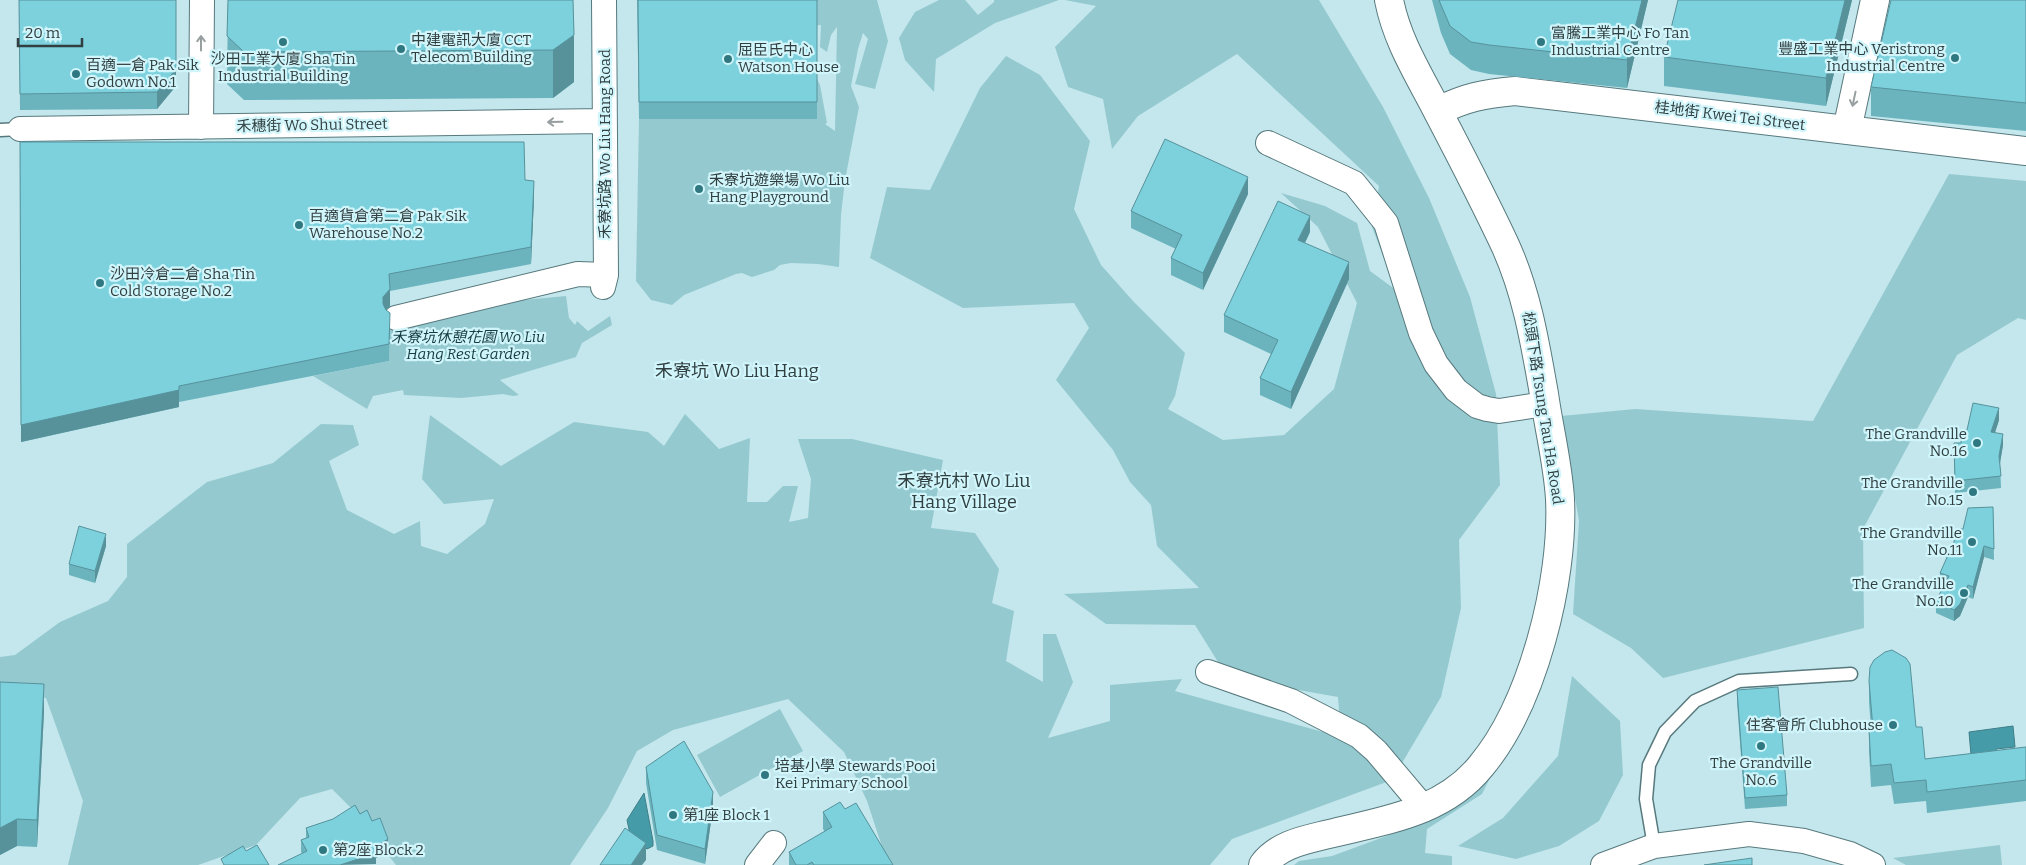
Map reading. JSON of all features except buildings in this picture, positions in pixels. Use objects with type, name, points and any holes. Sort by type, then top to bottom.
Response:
[{"type":"street","points":[[200,127],[202,0]]},
{"type":"street","name":"禾寮坑路 Wo Liu Hang Road","points":[[396,318],[578,274],[604,281],[604,0]]},
{"type":"street","name":"松頭下路 Tsung Tau Ha Road","points":[[1263,865],[1276,852],[1296,842],[1404,816],[1440,801],[1462,786],[1490,755],[1512,716],[1536,657],[1550,602],[1555,571],[1560,523],[1557,477],[1531,321],[1515,270],[1494,222],[1407,54],[1392,18],[1389,0]]},
{"type":"street","points":[[1847,130],[1875,0]]},
{"type":"street","name":"桂地街 Kwei Tei Street","points":[[1438,111],[1457,102],[1483,94],[1515,91],[2026,151]]},
{"type":"street","name":"禾穗街 Wo Shui Street","points":[[10,130],[604,121]]},
{"type":"street","points":[[1268,143],[1354,183],[1386,223],[1421,333],[1436,364],[1456,390],[1477,406],[1487,409],[1505,410],[1545,404]]},
{"type":"street","points":[[1208,672],[1291,701],[1359,736],[1376,751],[1425,808]]},
{"type":"street","points":[[1603,865],[1654,846],[1748,834],[1804,841],[1850,854],[1873,865]]},
{"type":"street","points":[[757,865],[774,843]]},
{"type":"lane","points":[[1654,846],[1646,799],[1649,766],[1665,732],[1695,701],[1739,681],[1852,674]]},
{"type":"green space","name":"禾寮坑遊樂場 Wo Liu Hang Playground","points":[[799,0],[877,0],[888,41],[875,89],[855,84],[868,39],[863,33],[858,49],[851,86],[859,107],[845,180],[841,215],[839,267],[791,263],[780,265],[774,270],[752,277],[742,273],[736,274],[684,295],[672,305],[651,300],[636,281],[639,119],[812,69],[820,85],[827,123],[825,124],[835,131],[837,27],[831,35],[827,52],[820,47],[821,25],[801,27]]},
{"type":"green space","points":[[939,0],[965,0],[978,15],[994,0],[1059,0],[995,23],[936,59],[934,92],[905,60],[899,38],[915,12]]},
{"type":"green space","points":[[1065,0],[1319,0],[1383,107],[1429,198],[1470,297],[1496,394],[1500,485],[1459,540],[1461,608],[1441,697],[1392,780],[1232,839],[1210,865],[888,865],[867,801],[844,752],[788,699],[673,730],[637,751],[608,808],[570,865],[396,865],[351,808],[332,789],[300,798],[256,845],[198,865],[68,865],[83,801],[46,698],[0,694],[0,657],[15,655],[60,622],[108,601],[127,577],[127,544],[207,482],[273,463],[321,424],[353,425],[359,445],[329,461],[347,510],[394,534],[420,521],[421,546],[447,554],[485,524],[494,499],[444,504],[422,479],[430,415],[501,466],[574,422],[648,432],[664,446],[685,414],[719,449],[750,438],[747,502],[767,502],[783,486],[798,486],[789,522],[808,518],[811,479],[798,439],[852,439],[943,460],[931,528],[975,533],[999,569],[992,603],[1014,611],[1006,661],[1043,682],[1043,634],[1056,634],[1073,682],[1048,738],[1110,721],[1110,685],[1182,679],[1175,691],[1341,737],[1338,697],[1287,688],[1218,662],[1195,625],[1106,624],[1064,594],[1199,588],[1157,546],[1151,505],[1130,482],[1113,450],[1056,380],[1089,328],[1074,303],[963,308],[870,258],[887,187],[930,190],[980,88],[1006,56],[1040,75],[1090,141],[1074,209],[1101,265],[1133,301],[1185,353],[1175,396],[1168,409],[1223,440],[1284,435],[1334,389],[1357,303],[1318,227],[1281,193],[1325,206],[1357,223],[1370,271],[1396,290],[1372,227],[1379,186],[1237,54],[1138,116],[1112,149],[1103,99],[1068,87],[1055,47],[1096,6]]},
{"type":"green space","points":[[1949,174],[2026,181],[2026,320],[2018,318],[1957,355],[1863,529],[1864,628],[1663,678],[1631,648],[1573,614],[1579,521],[1561,416],[1635,409],[1813,421]]},
{"type":"green space","name":"禾寮坑休憩花園 Wo Liu Hang Rest Garden","points":[[566,296],[569,318],[575,325],[577,321],[588,331],[610,316],[612,325],[582,343],[576,357],[500,380],[519,395],[503,394],[461,398],[404,395],[403,390],[373,396],[367,409],[313,376],[389,361],[390,313]]},
{"type":"green space","points":[[1572,676],[1620,721],[1623,775],[1599,821],[1559,846],[1516,859],[1458,846],[1503,818],[1558,756]]},
{"type":"green space","points":[[780,709],[803,751],[720,797],[697,755]]},
{"type":"green space","points":[[1499,760],[1482,794],[1427,829],[1425,853],[1452,856],[1452,865],[1294,865],[1299,861],[1332,856],[1411,827]]},
{"type":"green space","points":[[2000,845],[2002,865],[1906,865],[1893,858]]},
{"type":"shaded area","points":[[2013,726],[2015,747],[1996,749],[1997,762],[1972,766],[1969,732]]},
{"type":"shaded area","points":[[644,793],[653,841],[653,846],[647,849],[630,834],[627,820]]},
{"type":"place","name":"沙田工業大廈 Sha Tin Industrial Building","points":[[283,42]]},
{"type":"place","name":"富騰工業中心 Fo Tan Industrial Centre","points":[[1541,42]]},
{"type":"place","name":"中建電訊大廈 CCT Telecom Building","points":[[401,49]]},
{"type":"place","name":"豐盛工業中心 Veristrong Industrial Centre","points":[[1955,58]]},
{"type":"place","name":"屈臣氏中心 Watson House","points":[[728,59]]},
{"type":"place","name":"百適一倉 Pak Sik Godown No.1","points":[[76,74]]},
{"type":"place","name":"禾寮坑遊樂場 Wo Liu Hang Playground","points":[[699,189]]},
{"type":"place","name":"百適貨倉第二倉 Pak Sik Warehouse No.2","points":[[299,225]]},
{"type":"place","name":"沙田冷倉二倉 Sha Tin Cold Storage No.2","points":[[100,283]]},
{"type":"place","name":"The Grandville No.16","points":[[1977,443]]},
{"type":"place","name":"The Grandville No.15","points":[[1973,492]]},
{"type":"place","name":"The Grandville No.11","points":[[1972,542]]},
{"type":"place","name":"The Grandville No.10","points":[[1964,593]]},
{"type":"place","name":"住客會所 Clubhouse","points":[[1893,725]]},
{"type":"place","name":"The Grandville No.6","points":[[1761,746]]},
{"type":"place","name":"培基小學 Stewards Pooi Kei Primary School","points":[[765,775]]},
{"type":"place","name":"第1座 Block 1","points":[[673,815]]},
{"type":"place","name":"第2座 Block 2","points":[[323,850]]},
{"type":"district","name":"禾寮坑 Wo Liu Hang","points":[[737,371]]},
{"type":"district","name":"禾寮坑村 Wo Liu Hang Village","points":[[964,491]]}]
